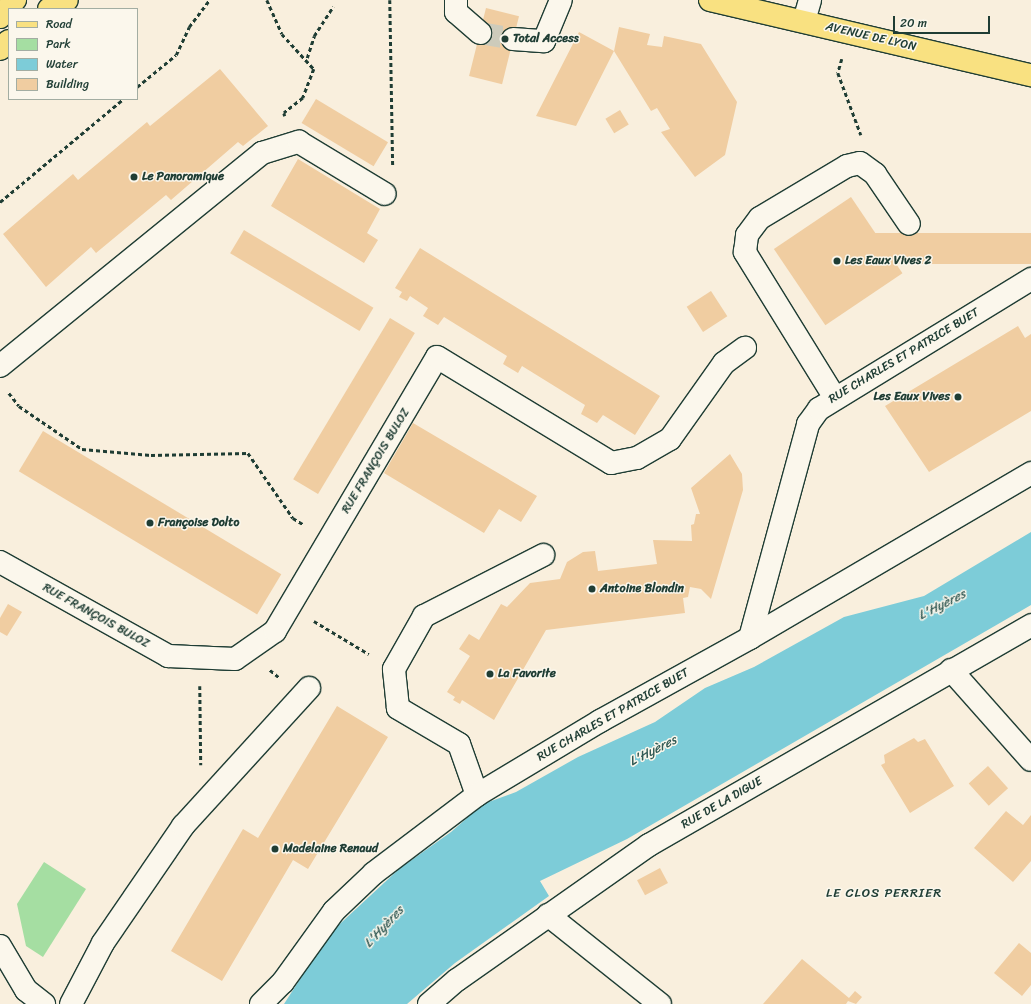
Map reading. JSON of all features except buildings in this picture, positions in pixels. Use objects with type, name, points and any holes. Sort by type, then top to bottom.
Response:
[{"type":"main road","points":[[0,17],[15,0]]},
{"type":"main road","points":[[51,8],[67,0]]},
{"type":"main road","name":"AVENUE DE LYON","points":[[710,0],[1031,75]]},
{"type":"main road","points":[[0,49],[8,42]]},
{"type":"street","points":[[456,0],[456,12],[480,33]]},
{"type":"street","points":[[513,39],[544,41],[561,0]]},
{"type":"street","points":[[804,21],[810,0]]},
{"type":"street","points":[[0,366],[262,153],[299,142],[385,194]]},
{"type":"street","points":[[835,398],[745,252],[747,235],[760,218],[847,166],[860,164],[875,174],[908,224]]},
{"type":"street","name":"RUE CHARLES ET PATRICE BUET","points":[[750,638],[808,424],[819,409],[1031,279]]},
{"type":"street","name":"RUE FRANÇOIS BULOZ","points":[[0,562],[168,656],[235,659],[275,631],[437,357],[611,463],[637,458],[670,439],[724,363],[745,348]]},
{"type":"street","name":"RUE CHARLES ET PATRICE BUET","points":[[261,1004],[283,982],[334,911],[374,873],[477,795],[600,721],[750,638],[835,586],[1031,473]]},
{"type":"street","points":[[477,795],[459,744],[398,708],[394,669],[424,616],[543,555]]},
{"type":"street","name":"RUE DE LA DIGUE","points":[[429,1004],[548,915],[650,845],[1031,625]]},
{"type":"street","points":[[951,670],[1031,760]]},
{"type":"street","points":[[71,1004],[103,944],[184,826],[306,692]]},
{"type":"street","points":[[548,915],[660,1004]]},
{"type":"street","points":[[0,946],[26,990],[44,1004]]},
{"type":"path","points":[[138,86],[176,55],[189,27],[209,0]]},
{"type":"path","points":[[267,0],[282,34],[306,58],[314,69],[312,81],[303,98],[284,113],[293,144]]},
{"type":"path","points":[[385,194],[393,184],[390,0]]},
{"type":"path","points":[[306,58],[314,36],[333,7]]},
{"type":"path","points":[[850,32],[838,73],[875,174]]},
{"type":"path","points":[[0,202],[122,100]]},
{"type":"path","points":[[5,388],[19,406],[82,449],[151,455],[248,453],[293,518],[329,541]]},
{"type":"path","points":[[320,625],[365,652]]},
{"type":"path","points":[[247,651],[306,692]]},
{"type":"path","points":[[200,657],[201,808]]},
{"type":"green space","points":[[44,862],[86,889],[43,957],[26,946],[17,904]]},
{"type":"water","name":"L'Hyères","points":[[1031,532],[1031,605],[627,839],[540,881],[549,896],[455,963],[407,1004],[284,1004],[329,934],[399,869],[451,832],[483,804],[516,792],[578,757],[655,722],[705,688],[754,667],[844,617],[924,596]]},
{"type":"tunnel","points":[[480,33],[513,39]]},
{"type":"place","name":"Total Access","points":[[505,39]]},
{"type":"place","name":"Le Panoramique","points":[[134,177]]},
{"type":"place","name":"Les Eaux Vives 2","points":[[837,261]]},
{"type":"place","name":"Les Eaux Vives","points":[[958,397]]},
{"type":"place","name":"Françoise Dolto","points":[[150,523]]},
{"type":"place","name":"Antoine Blondin","points":[[592,589]]},
{"type":"place","name":"La Favorite","points":[[490,674]]},
{"type":"place","name":"Madelaine Renaud","points":[[275,849]]},
{"type":"district","name":"LE CLOS PERRIER","points":[[884,893]]}]
